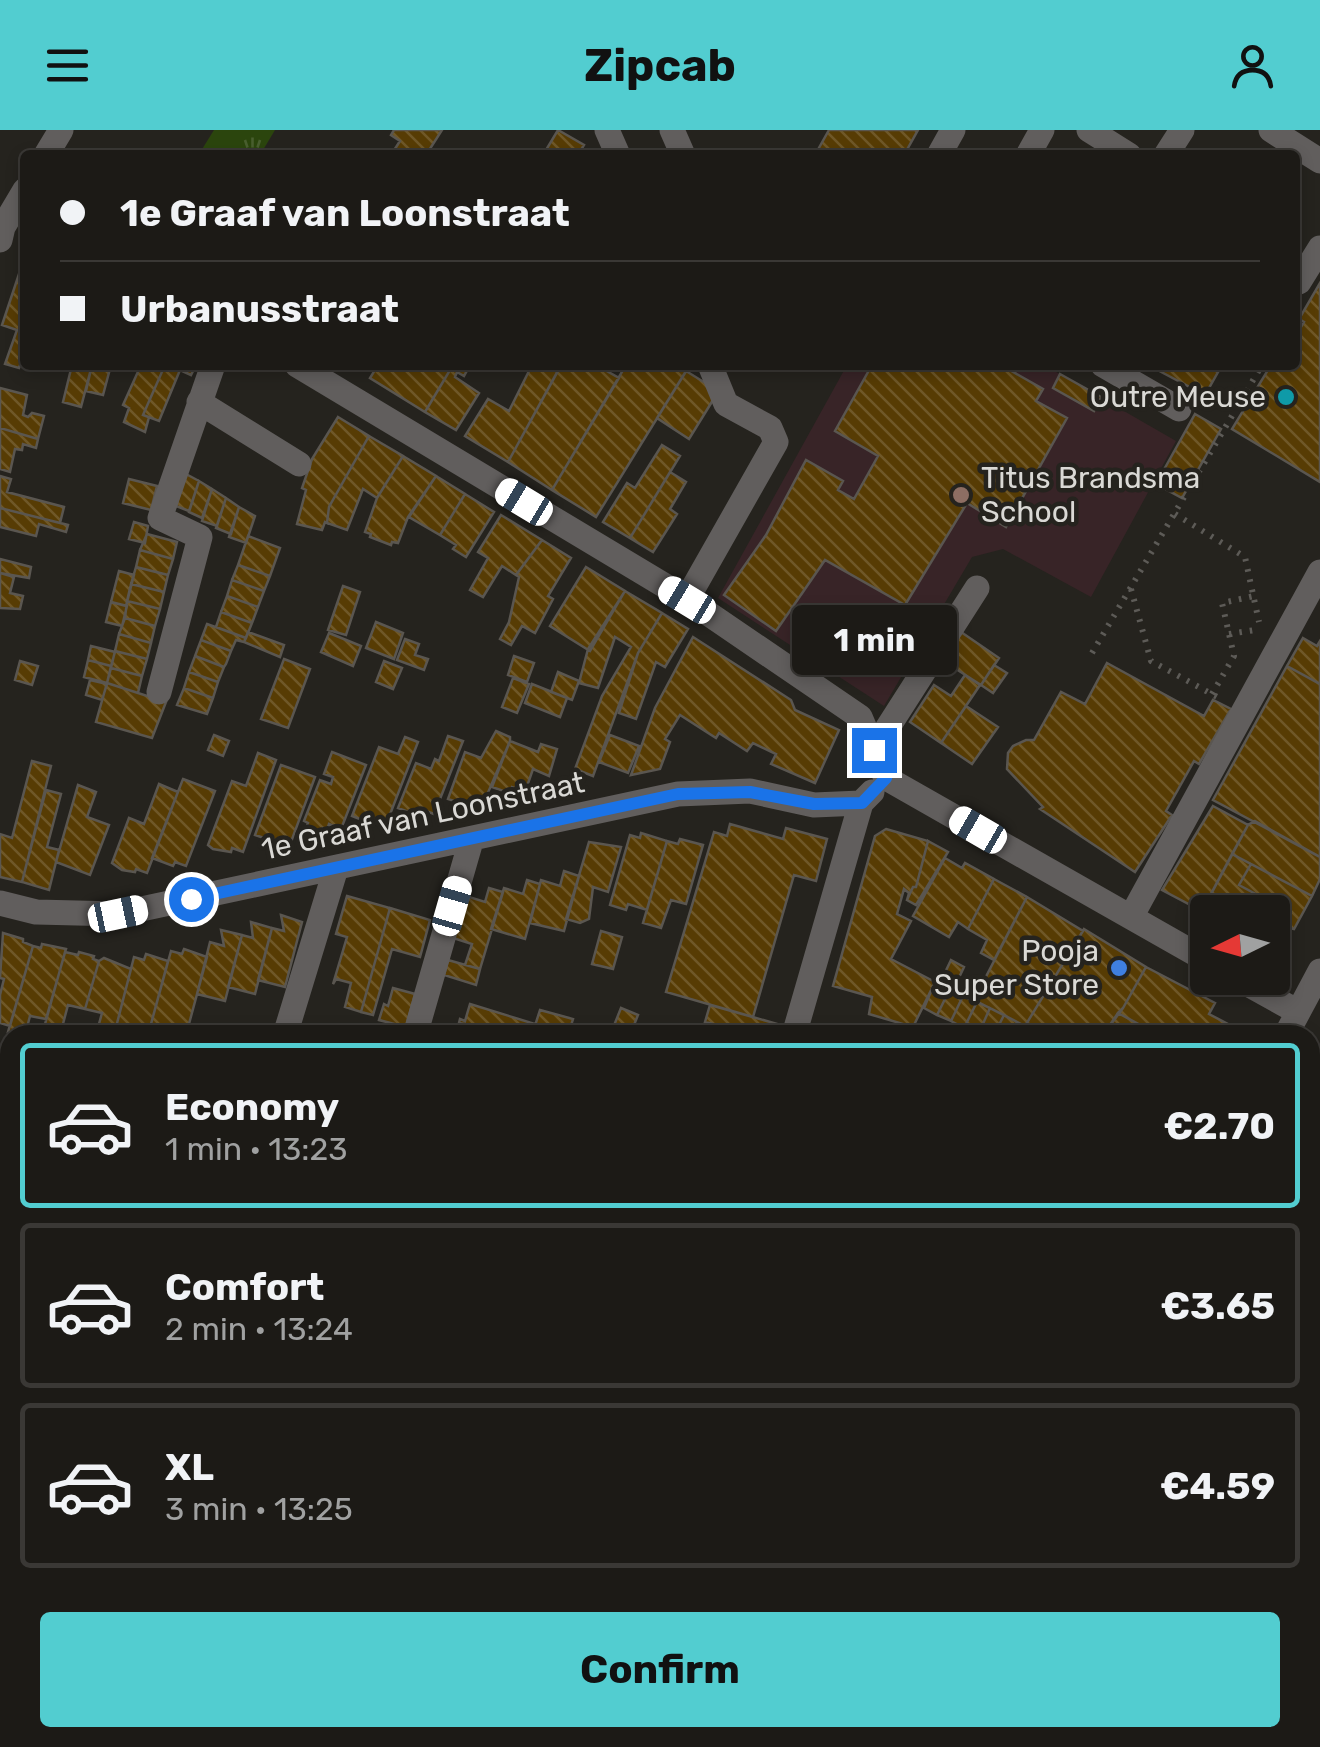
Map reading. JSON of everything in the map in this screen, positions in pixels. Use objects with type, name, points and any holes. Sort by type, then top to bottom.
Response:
[{"type":"street","points":[[1089,130],[1121,150]]},
{"type":"street","points":[[1271,130],[1320,161]]},
{"type":"street","points":[[7,232],[20,202]]},
{"type":"street","points":[[1300,280],[1320,248]]},
{"type":"street","points":[[159,692],[200,536],[160,518],[210,370]]},
{"type":"street","points":[[305,370],[687,600],[860,716],[886,778],[1190,950]]},
{"type":"street","points":[[687,600],[776,442],[775,418],[726,404],[712,370]]},
{"type":"street","points":[[1112,370],[1179,409]]},
{"type":"street","points":[[199,402],[299,464]]},
{"type":"street","points":[[1131,917],[1320,572]]},
{"type":"street","points":[[874,750],[977,588]]},
{"type":"street","points":[[797,1025],[862,803],[886,778]]},
{"type":"street","name":"1e Graaf van Loonstraat","points":[[0,902],[36,912],[118,914],[678,794],[750,792],[814,804],[862,803]]},
{"type":"street","points":[[418,1025],[471,840]]},
{"type":"street","points":[[288,1025],[336,868]]},
{"type":"street","points":[[1257,995],[1292,1024],[1320,971]]},
{"type":"path","points":[[1092,653],[1259,370]]},
{"type":"path","points":[[1175,514],[1245,556],[1260,629],[1229,634]]},
{"type":"path","points":[[1131,588],[1151,661],[1230,704]]},
{"type":"path","points":[[1212,694],[1234,656],[1222,603],[1254,596]]},
{"type":"shaded area","name":"Titus Brandsma School","points":[[844,370],[1053,370],[1176,441],[1091,597],[1003,549],[972,557],[884,706],[718,598]]},
{"type":"green space","points":[[214,130],[275,130],[263,150],[202,150]]},
{"type":"building","points":[[394,130],[442,130],[429,150],[394,150],[400,141],[391,135]]},
{"type":"building","points":[[558,130],[584,145],[581,150],[546,150]]},
{"type":"building","points":[[829,130],[918,130],[907,150],[818,150]]},
{"type":"building","points":[[20,271],[19,368],[5,364],[17,330],[2,325]]},
{"type":"building","name":"Outre Meuse","points":[[1320,283],[1320,482],[1232,429],[1268,370],[1300,370],[1300,329],[1304,322],[1300,317]]},
{"type":"building","points":[[71,370],[91,370],[81,407],[63,402]]},
{"type":"building","points":[[91,370],[110,370],[103,395],[86,391]]},
{"type":"building","points":[[139,370],[163,370],[143,415],[149,417],[145,432],[124,422],[129,408],[123,405]]},
{"type":"building","points":[[163,370],[180,370],[159,421],[143,415]]},
{"type":"building","points":[[375,370],[450,370],[425,412],[370,378]]},
{"type":"building","points":[[450,370],[467,370],[464,376],[457,372],[455,377],[479,393],[456,430],[425,412]]},
{"type":"building","points":[[530,370],[558,371],[508,462],[465,436],[488,399],[509,411]]},
{"type":"building","points":[[558,370],[605,370],[619,378],[552,490],[508,462]]},
{"type":"building","points":[[623,370],[687,370],[596,517],[552,490]]},
{"type":"building","points":[[869,370],[1010,370],[1043,389],[1036,401],[1067,418],[1006,527],[967,503],[905,605],[825,560],[776,631],[724,595],[766,535],[806,460],[843,481],[838,490],[854,499],[878,456],[835,431]]},
{"type":"building","points":[[1158,370],[1219,370],[1205,395]]},
{"type":"building","points":[[686,371],[707,384],[713,400],[689,439],[657,418]]},
{"type":"building","points":[[1060,374],[1101,397],[1094,411],[1053,388]]},
{"type":"building","points":[[0,388],[27,395],[23,415],[44,416],[38,439],[0,428]]},
{"type":"building","points":[[1195,414],[1221,429],[1182,498],[1156,484]]},
{"type":"building","points":[[338,417],[369,436],[329,507],[322,530],[297,524],[306,490],[302,488],[312,459]]},
{"type":"building","points":[[0,428],[38,439],[36,448],[23,444],[22,450],[15,449],[10,472],[0,469]]},
{"type":"building","points":[[369,436],[403,456],[377,498],[363,489],[347,530],[327,523],[329,507]]},
{"type":"building","points":[[662,445],[680,456],[630,538],[603,522],[627,483],[635,488]]},
{"type":"building","points":[[403,456],[436,476],[408,517],[398,543],[391,545],[365,532],[377,498]]},
{"type":"building","points":[[670,472],[686,482],[670,509],[677,514],[653,552],[630,538]]},
{"type":"building","points":[[186,474],[199,481],[189,511],[176,506]]},
{"type":"building","points":[[0,476],[11,479],[7,492],[64,507],[60,523],[0,508]]},
{"type":"building","points":[[436,476],[465,494],[440,535],[409,517]]},
{"type":"building","points":[[129,479],[157,486],[151,510],[123,503]]},
{"type":"building","points":[[199,481],[212,489],[202,518],[189,512]]},
{"type":"building","points":[[212,489],[226,498],[217,526],[202,521]]},
{"type":"building","points":[[465,494],[494,512],[466,557],[440,535]]},
{"type":"building","points":[[226,498],[239,507],[231,534],[216,528]]},
{"type":"building","points":[[239,507],[255,516],[246,543],[229,537]]},
{"type":"building","points":[[0,508],[68,525],[66,532],[39,524],[36,536],[0,527]]},
{"type":"building","points":[[501,515],[542,540],[516,575],[502,566],[483,597],[470,590],[488,558],[478,552]]},
{"type":"building","points":[[134,522],[148,526],[145,543],[129,539]]},
{"type":"building","points":[[147,534],[177,542],[173,559],[140,550]]},
{"type":"building","points":[[248,536],[280,548],[270,576],[238,565]]},
{"type":"building","points":[[542,540],[571,558],[548,596],[553,599],[535,633],[522,626],[511,645],[500,639],[509,622],[519,577],[516,575]]},
{"type":"building","points":[[140,550],[173,559],[168,575],[136,567]]},
{"type":"building","points":[[0,559],[31,567],[29,578],[0,573]]},
{"type":"building","points":[[238,565],[270,576],[264,591],[232,580]]},
{"type":"building","points":[[136,567],[168,575],[164,592],[131,584]]},
{"type":"building","points":[[586,567],[625,591],[590,651],[550,626]]},
{"type":"building","points":[[119,571],[134,575],[126,606],[111,602]]},
{"type":"building","points":[[0,573],[14,577],[10,593],[23,596],[20,609],[0,608]]},
{"type":"building","points":[[232,580],[264,591],[258,607],[227,596]]},
{"type":"building","points":[[131,584],[164,592],[160,609],[127,601]]},
{"type":"building","points":[[343,586],[360,592],[346,635],[328,630]]},
{"type":"building","points":[[625,591],[662,613],[638,653],[593,776],[575,769],[602,696],[631,647],[615,637],[598,688],[579,683],[588,649]]},
{"type":"building","points":[[227,596],[258,607],[252,623],[221,612]]},
{"type":"building","points":[[127,601],[160,609],[155,626],[125,618]]},
{"type":"building","points":[[111,602],[127,606],[122,626],[106,622]]},
{"type":"building","points":[[221,612],[252,623],[246,638],[216,627]]},
{"type":"building","points":[[662,613],[688,629],[665,667],[656,662],[636,719],[619,713],[638,653]]},
{"type":"building","points":[[125,618],[155,626],[151,643],[119,634]]},
{"type":"building","points":[[376,622],[403,633],[394,659],[366,648]]},
{"type":"building","points":[[207,624],[246,638],[244,642],[236,640],[231,651],[201,640]]},
{"type":"building","points":[[248,632],[284,645],[280,657],[244,642]]},
{"type":"building","points":[[961,632],[999,658],[981,685],[942,660]]},
{"type":"building","points":[[329,633],[361,646],[353,666],[321,652]]},
{"type":"building","points":[[119,634],[151,643],[147,659],[115,651]]},
{"type":"building","points":[[693,637],[791,700],[795,710],[839,730],[815,783],[771,764],[776,754],[753,743],[747,751],[719,733],[716,738],[680,715],[665,739],[670,742],[660,769],[631,775],[655,708]]},
{"type":"building","points":[[1303,638],[1317,646],[1320,641],[1320,684],[1287,666]]},
{"type":"building","points":[[405,639],[419,644],[415,655],[428,659],[424,670],[397,660]]},
{"type":"building","points":[[201,640],[231,651],[224,667],[195,656]]},
{"type":"building","points":[[91,646],[115,652],[111,666],[88,660]]},
{"type":"building","points":[[115,651],[147,659],[142,676],[111,668]]},
{"type":"building","points":[[195,656],[224,667],[218,682],[189,672]]},
{"type":"building","points":[[514,656],[534,663],[527,682],[508,675]]},
{"type":"building","points":[[284,659],[310,669],[288,728],[261,719]]},
{"type":"building","points":[[88,660],[111,666],[107,683],[84,677]]},
{"type":"building","points":[[20,661],[38,666],[32,685],[15,680]]},
{"type":"building","points":[[384,661],[402,668],[393,689],[376,682]]},
{"type":"building","points":[[1107,663],[1204,716],[1213,700],[1231,709],[1199,764],[1194,761],[1166,811],[1172,815],[1135,872],[1040,809],[1043,807],[1007,769],[1008,753],[1013,746],[1034,740],[1061,692],[1085,704]]},
{"type":"building","points":[[994,665],[1007,673],[993,693],[981,685]]},
{"type":"building","points":[[1287,666],[1320,684],[1320,857],[1213,800]]},
{"type":"building","points":[[111,668],[142,676],[138,693],[107,683]]},
{"type":"building","points":[[189,672],[218,682],[213,698],[184,688]]},
{"type":"building","points":[[558,672],[579,681],[572,700],[551,692]]},
{"type":"building","points":[[965,675],[980,685],[941,743],[910,722],[934,685],[951,696]]},
{"type":"building","points":[[513,678],[529,684],[517,713],[502,707]]},
{"type":"building","points":[[90,680],[107,684],[102,700],[86,695]]},
{"type":"building","points":[[107,683],[166,702],[152,738],[96,722]]},
{"type":"building","points":[[532,684],[567,698],[560,717],[525,703]]},
{"type":"building","points":[[184,688],[213,698],[207,714],[177,705]]},
{"type":"building","points":[[966,706],[998,727],[972,764],[941,743]]},
{"type":"building","points":[[496,731],[510,737],[510,741],[484,802],[474,798],[471,805],[466,805],[448,799],[465,752],[481,758]]},
{"type":"building","points":[[214,735],[229,741],[223,756],[208,750]]},
{"type":"building","points":[[610,735],[639,746],[628,773],[599,762]]},
{"type":"building","points":[[448,736],[463,741],[434,814],[424,810],[422,815],[416,815],[398,808],[416,763],[431,769],[435,759],[439,761]]},
{"type":"building","points":[[405,737],[418,742],[387,822],[377,818],[370,823],[352,816],[379,747],[398,754]]},
{"type":"building","points":[[510,741],[538,752],[541,744],[557,749],[549,776],[533,769],[525,792],[512,787],[509,793],[492,787]]},
{"type":"building","points":[[332,752],[366,765],[341,829],[329,824],[321,832],[304,821],[320,780],[331,784],[333,777],[324,774]]},
{"type":"building","points":[[258,753],[276,760],[243,852],[213,849],[208,845],[232,781],[246,786]]},
{"type":"building","points":[[32,761],[51,766],[22,882],[0,877],[0,834],[12,838]]},
{"type":"building","points":[[281,765],[315,777],[291,842],[255,835]]},
{"type":"building","points":[[183,779],[215,791],[186,866],[175,862],[173,866],[152,858]]},
{"type":"building","points":[[159,784],[178,792],[147,873],[122,870],[112,863],[129,818],[144,824]]},
{"type":"building","points":[[78,785],[96,792],[87,817],[109,825],[90,875],[56,862]]},
{"type":"building","points":[[46,790],[61,794],[47,847],[59,850],[49,890],[22,882]]},
{"type":"building","points":[[1213,806],[1248,825],[1211,895],[1190,895],[1190,905],[1162,890]]},
{"type":"building","points":[[1255,821],[1320,857],[1320,879],[1312,896],[1232,854],[1248,825]]},
{"type":"building","points":[[730,824],[783,839],[786,828],[827,839],[816,881],[794,875],[753,1017],[666,992],[714,832],[727,836]]},
{"type":"building","points":[[886,829],[928,841],[916,887],[907,900],[909,893],[904,889],[897,914],[911,921],[891,959],[935,982],[914,1025],[869,1014],[872,997],[833,986],[875,836]]},
{"type":"building","points":[[641,833],[667,841],[647,910],[628,904],[626,910],[610,905],[630,835],[640,838]]},
{"type":"building","points":[[680,839],[703,845],[686,904],[671,900],[661,928],[643,923],[667,841],[678,844]]},
{"type":"building","points":[[928,841],[948,852],[916,905],[907,900],[916,887]]},
{"type":"building","points":[[589,842],[621,847],[608,892],[593,887],[589,919],[580,923],[566,919]]},
{"type":"building","points":[[1232,854],[1251,864],[1239,885],[1258,895],[1210,895]]},
{"type":"building","points":[[945,858],[962,868],[965,863],[994,879],[968,929],[958,922],[949,937],[913,916]]},
{"type":"building","points":[[1251,864],[1312,896],[1294,929],[1290,928],[1290,895],[1258,895],[1239,885]]},
{"type":"building","points":[[564,871],[579,876],[564,931],[530,923],[541,880],[560,886]]},
{"type":"building","points":[[994,879],[1027,897],[994,960],[981,953],[987,940],[968,929]]},
{"type":"building","points":[[527,880],[540,884],[525,939],[491,929],[504,888],[523,894]]},
{"type":"building","points":[[489,888],[503,892],[480,969],[465,965],[472,944],[453,938],[466,896],[485,902]]},
{"type":"building","points":[[347,896],[390,908],[361,1012],[345,1007],[351,983],[336,979],[333,984],[347,937],[336,934]]},
{"type":"building","points":[[1027,897],[1083,931],[1026,1025],[974,1000]]},
{"type":"building","points":[[390,908],[430,920],[420,957],[392,949],[373,1015],[361,1012]]},
{"type":"building","points":[[281,915],[302,922],[285,987],[258,980],[272,928],[284,931]]},
{"type":"building","points":[[251,922],[272,928],[255,994],[228,987],[242,935],[253,938]]},
{"type":"building","points":[[1084,929],[1146,967],[1110,1025],[1026,1025]]},
{"type":"building","points":[[221,930],[242,935],[225,1001],[197,994],[210,942],[224,946]]},
{"type":"building","points":[[601,931],[622,937],[613,969],[592,964]]},
{"type":"building","points":[[3,933],[33,946],[10,1025],[0,1023],[4,979],[0,978]]},
{"type":"building","points":[[42,944],[66,949],[46,1019],[30,1016],[28,1025],[10,1025],[33,946],[41,948]]},
{"type":"building","points":[[184,949],[207,957],[189,1025],[151,1025],[171,951],[182,954]]},
{"type":"building","points":[[65,952],[94,956],[99,961],[85,1009],[68,1005],[63,1025],[45,1025]]},
{"type":"building","points":[[146,954],[168,961],[151,1025],[117,1025],[134,957],[144,960]]},
{"type":"building","points":[[104,958],[131,969],[117,1025],[99,1025],[102,1013],[85,1009],[99,961]]},
{"type":"building","points":[[448,960],[480,969],[476,985],[444,975]]},
{"type":"building","points":[[951,960],[964,967],[954,988],[941,981]]},
{"type":"building","points":[[1146,967],[1190,990],[1190,995],[1215,1003],[1209,1014],[1230,1025],[1140,1025],[1118,1013]]},
{"type":"building","points":[[935,982],[950,989],[937,1015],[924,1008]]},
{"type":"building","points":[[393,988],[415,994],[407,1025],[379,1020],[384,1004],[388,1006]]},
{"type":"building","points":[[950,989],[963,996],[951,1021],[937,1015]]},
{"type":"building","points":[[963,996],[977,1002],[966,1025],[951,1021]]},
{"type":"building","points":[[977,1002],[990,1008],[982,1025],[966,1025]]},
{"type":"building","points":[[470,1004],[535,1024],[459,1023],[460,1019],[465,1021]]},
{"type":"building","points":[[710,1005],[781,1025],[717,1025],[705,1022]]},
{"type":"building","points":[[621,1008],[638,1015],[634,1025],[614,1025]]},
{"type":"building","points":[[990,1008],[1004,1015],[999,1025],[982,1025]]},
{"type":"building","points":[[540,1010],[573,1019],[571,1025],[535,1025]]},
{"type":"building","points":[[1118,1013],[1140,1025],[1110,1025]]},
{"type":"building","points":[[1004,1015],[1017,1022],[1015,1025],[999,1025]]},
{"type":"place","name":"Outre Meuse","points":[[1286,397]]},
{"type":"place","name":"Titus Brandsma School","points":[[961,495]]},
{"type":"place","name":"Pooja Super Store","points":[[1119,968]]},
{"type":"route","points":[[191,899],[678,794],[750,792],[814,804],[862,803],[886,778],[874,750]]}]
